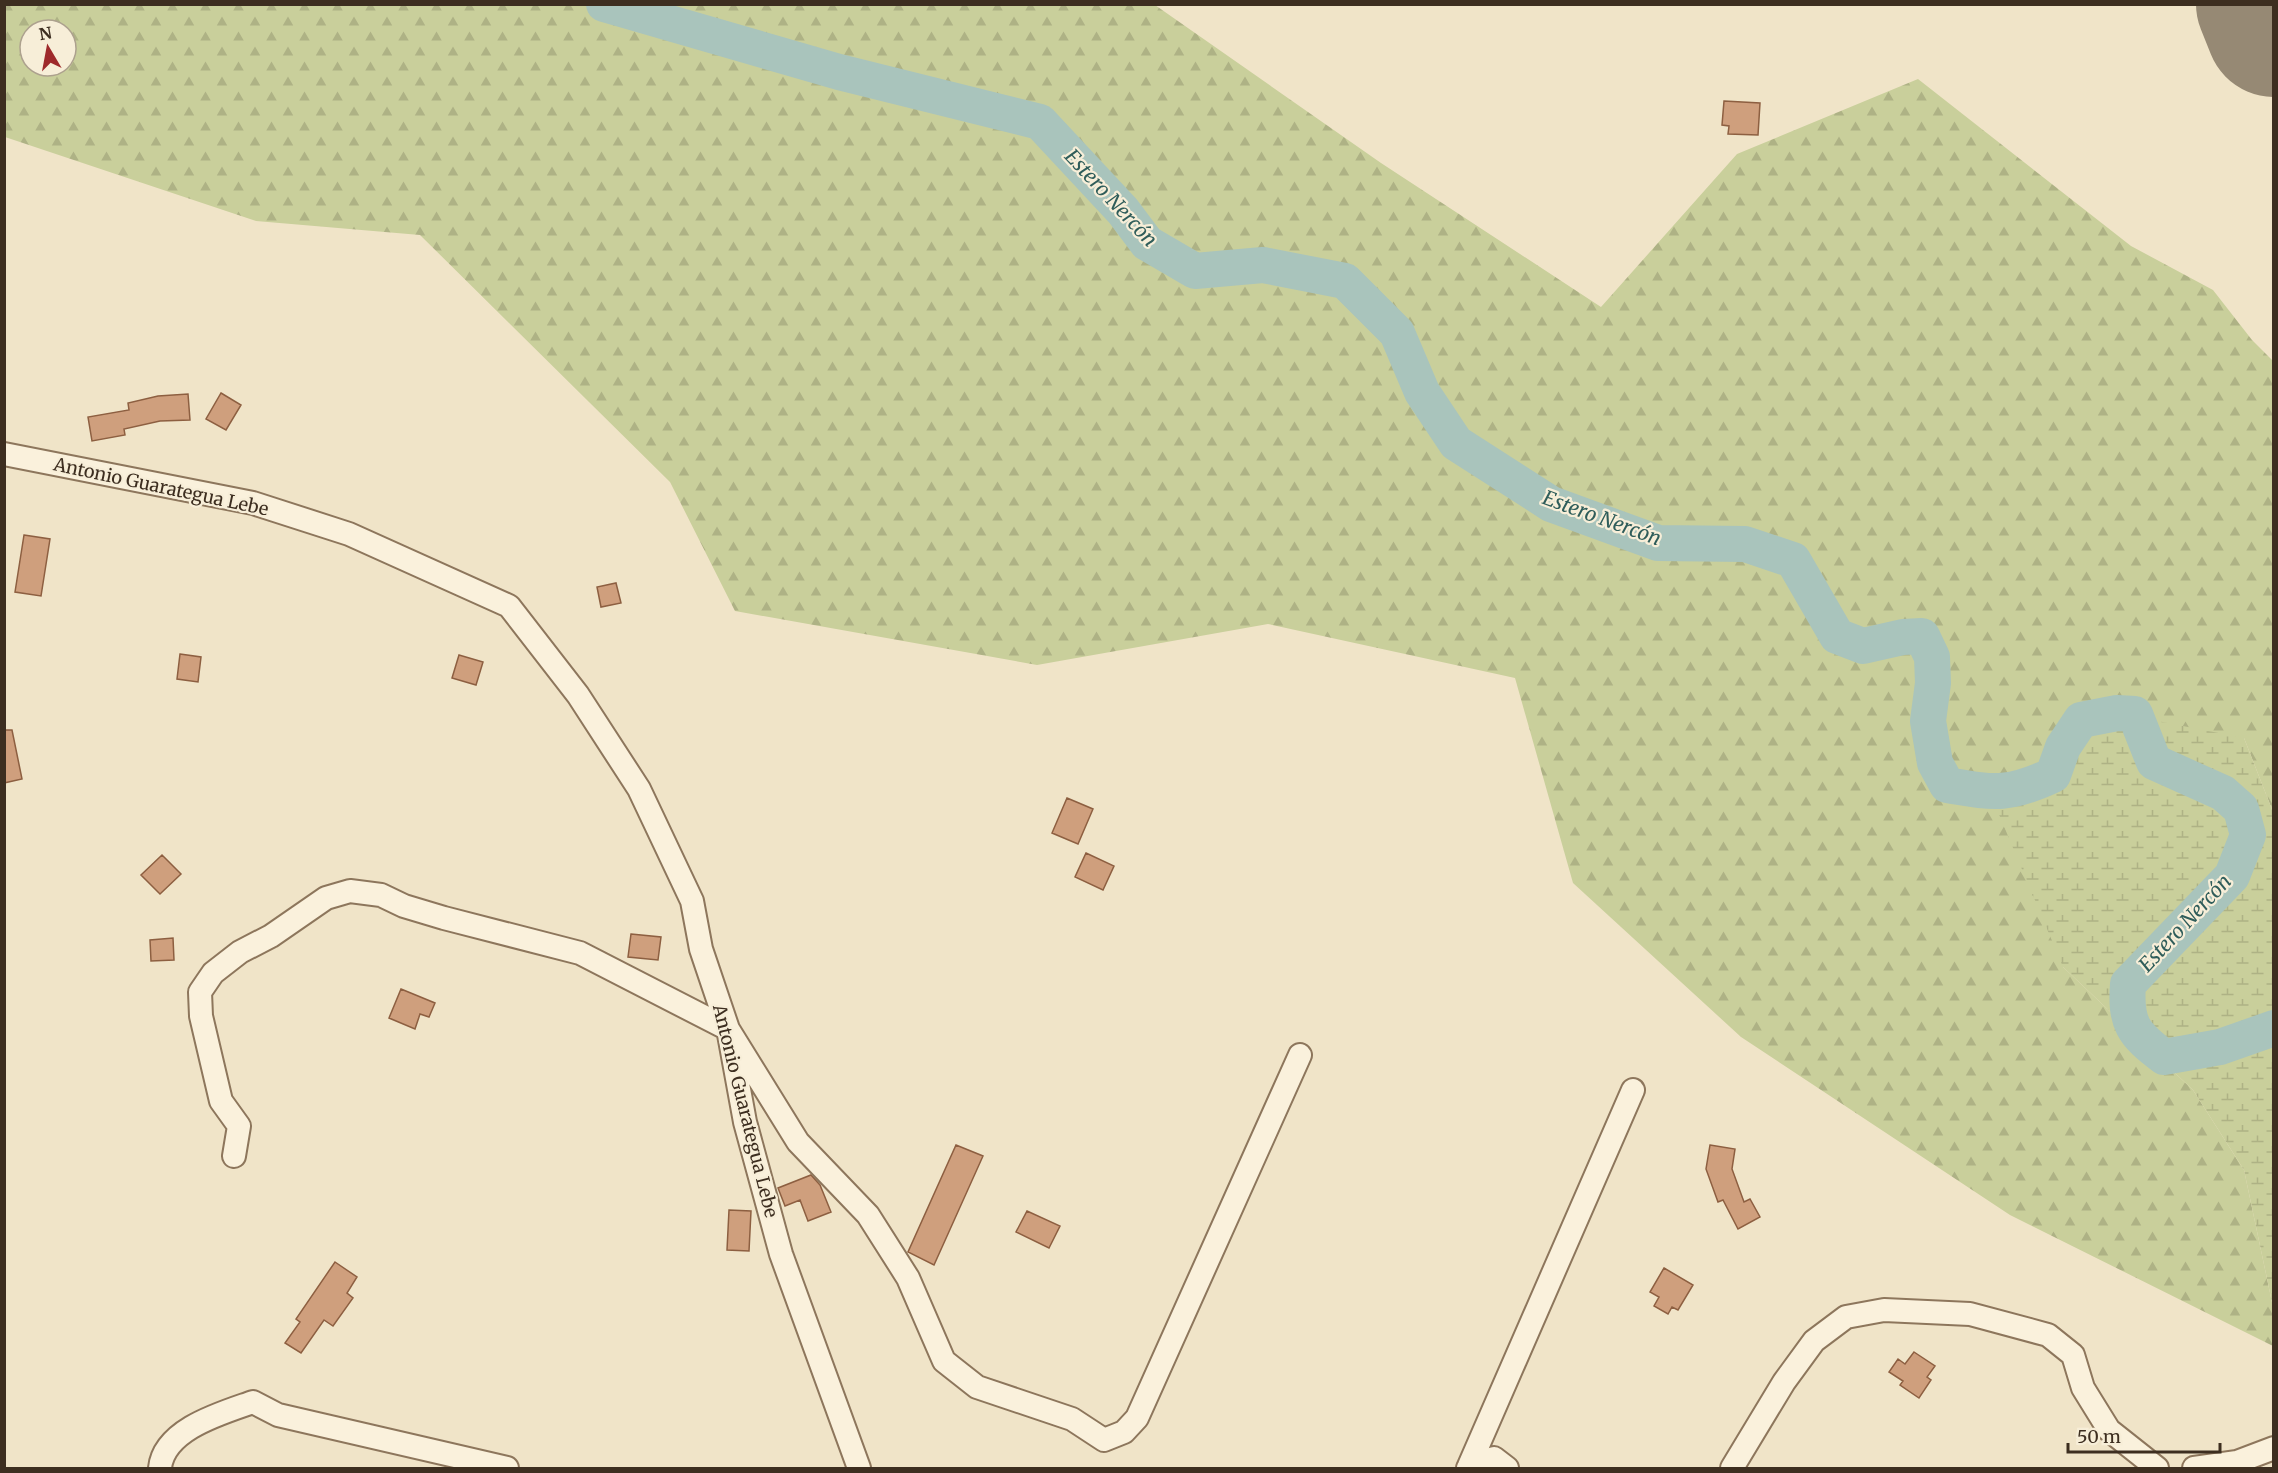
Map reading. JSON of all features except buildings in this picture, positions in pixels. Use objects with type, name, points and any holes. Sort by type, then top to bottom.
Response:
[{"type":"street","name":"Antonio Guarategua Lebe","points":[[4,454],[253,503],[349,534],[509,606],[578,695],[639,789],[693,901],[701,950],[728,1029],[745,1122],[781,1254],[859,1468]]},
{"type":"street","points":[[234,1156],[239,1126],[221,1101],[201,1016],[200,992],[213,973],[240,952],[271,936],[326,898],[350,891],[381,896],[404,906],[444,918],[580,953],[728,1029],[798,1143],[868,1215],[908,1278],[944,1361],[977,1387],[1072,1419],[1104,1440],[1124,1432],[1137,1418],[1300,1055]]},
{"type":"street","points":[[1468,1467],[1633,1090]]},
{"type":"street","points":[[1732,1468],[1784,1382],[1814,1341],[1846,1317],[1884,1310],[1970,1314],[2048,1335],[2073,1355],[2083,1388],[2109,1430],[2157,1468]]},
{"type":"street","points":[[160,1468],[160,1460],[176,1441],[198,1422],[253,1402],[278,1415],[507,1468]]},
{"type":"street","points":[[2194,1468],[2237,1462],[2274,1448]]},
{"type":"street","points":[[1468,1467],[1494,1458],[1507,1468]]},
{"type":"green space","points":[[5,5],[1155,5],[1381,163],[1601,307],[1737,154],[1918,79],[2131,246],[2213,290],[2252,340],[2273,361],[2273,812],[2244,738],[2063,967],[2193,1090],[2244,1170],[2273,1307],[2273,1346],[2010,1215],[1741,1037],[1573,883],[1515,678],[1268,624],[1037,665],[735,611],[670,482],[420,235],[256,221],[5,137]]},
{"type":"green space","points":[[2117,713],[2244,738],[2273,812],[2273,1307],[2244,1170],[2193,1090],[2063,967],[1990,793]]},
{"type":"waterway","name":"Estero Nercón","points":[[604,4],[839,72],[1040,122],[1123,211],[1147,243],[1195,271],[1263,265],[1345,281],[1397,333],[1422,392],[1456,443],[1551,504],[1658,543],[1745,544],[1793,560],[1837,636],[1863,646],[1903,637],[1922,636],[1932,657],[1933,683],[1928,721],[1935,763],[1947,785],[1990,791],[2024,787],[2053,775],[2063,747],[2081,720],[2117,713],[2135,714],[2154,762],[2223,793],[2241,809],[2248,835],[2232,876],[2128,984],[2128,1009],[2133,1026],[2138,1034],[2164,1057],[2220,1047],[2274,1028]]},
{"type":"runway","points":[[2264,4],[2274,29]]}]
